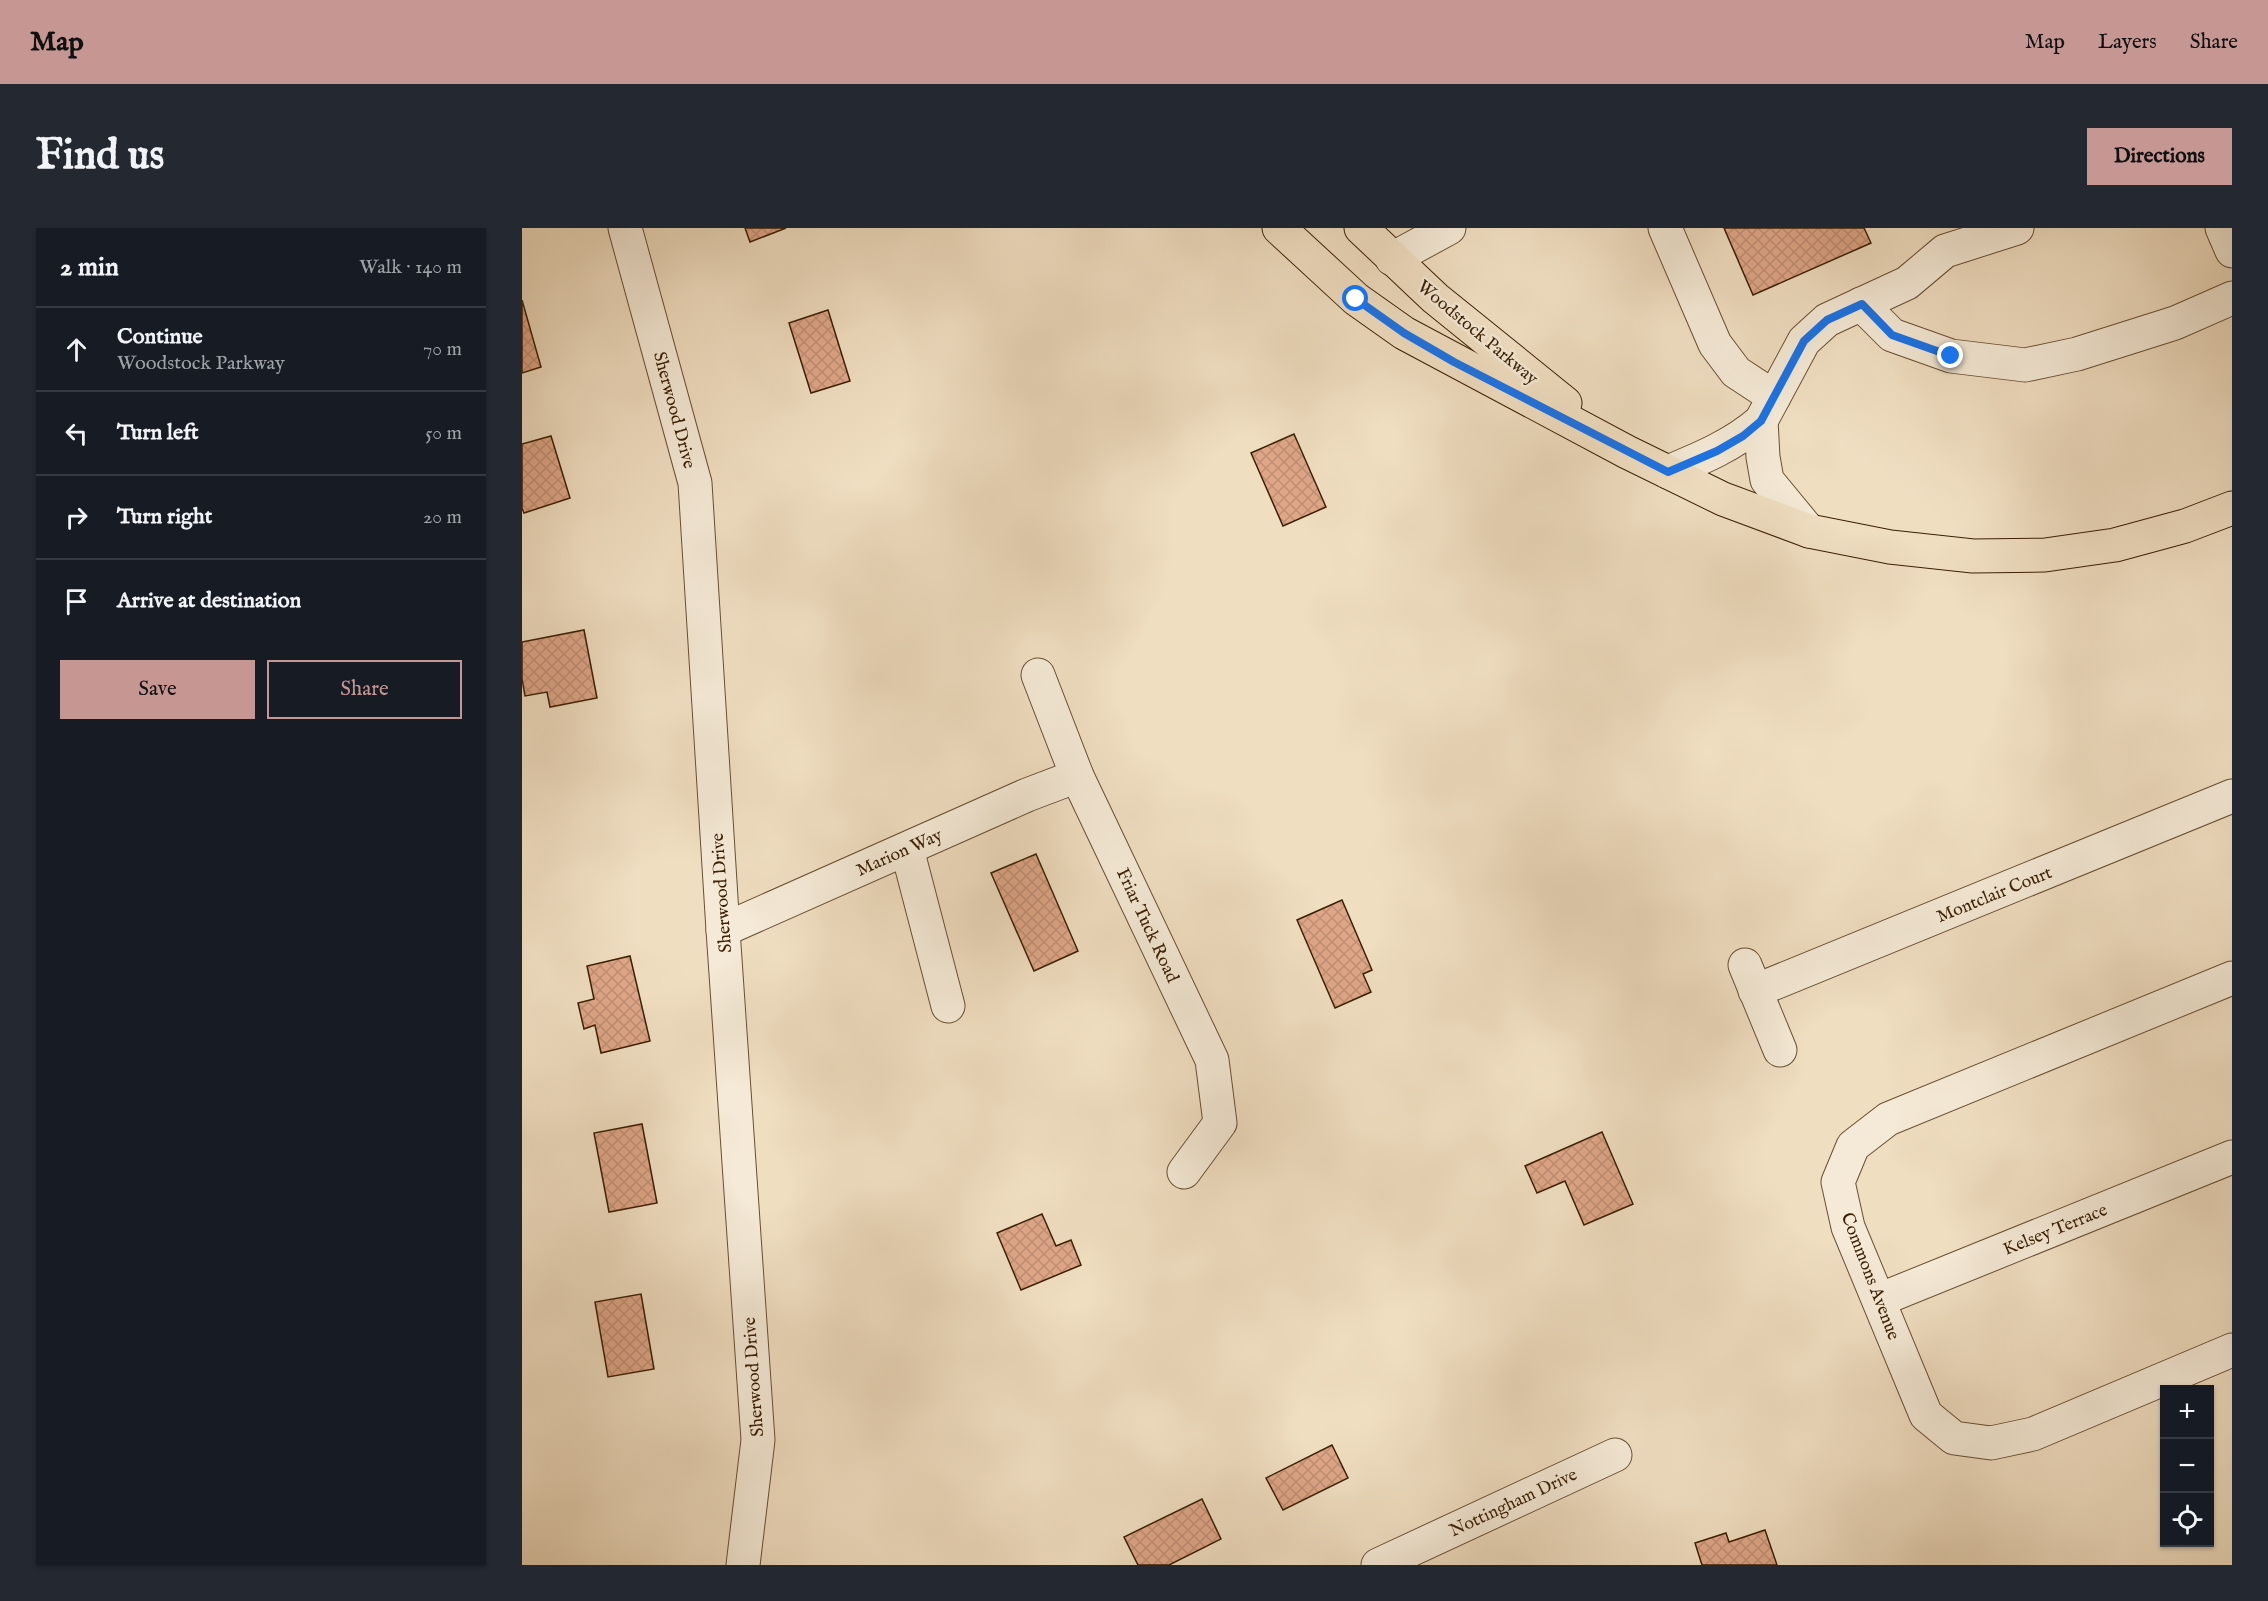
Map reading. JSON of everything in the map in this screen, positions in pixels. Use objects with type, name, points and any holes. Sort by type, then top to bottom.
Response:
[{"type":"main road","name":"Woodstock Parkway","points":[[1280,228],[1356,299],[1404,333],[1628,452],[1723,499],[1809,531],[1890,548],[1973,556],[2044,555],[2115,544],[2185,526],[2232,508]]},
{"type":"main road","name":"Woodstock Parkway","points":[[1361,228],[1392,259],[1478,334],[1628,452]]},
{"type":"street","name":"Sherwood Drive","points":[[625,228],[695,483],[758,1440],[743,1565]]},
{"type":"street","points":[[1392,259],[1449,228]]},
{"type":"street","points":[[1665,228],[1715,344],[1768,409],[1763,457],[1767,480],[1809,531]]},
{"type":"street","points":[[1668,472],[1717,451],[1743,436],[1768,409],[1804,341],[1827,320],[1907,283],[1945,251],[2017,228]]},
{"type":"street","points":[[2222,228],[2232,251]]},
{"type":"street","points":[[1862,304],[1892,335],[1951,356],[2025,365],[2077,354],[2175,323],[2232,298]]},
{"type":"street","name":"Friar Tuck Road","points":[[1038,675],[1077,776],[1212,1060],[1220,1123],[1184,1172]]},
{"type":"street","name":"Marion Way","points":[[723,930],[1027,795],[1077,776]]},
{"type":"street","name":"Montclair Court","points":[[1780,1050],[1750,978],[2232,796]]},
{"type":"street","points":[[907,849],[948,1006]]},
{"type":"street","name":"Commons Avenue","points":[[2232,978],[1888,1119],[1853,1146],[1838,1182],[1848,1227],[1926,1415],[1954,1438],[1991,1443],[2033,1434],[2170,1383],[2232,1350]]},
{"type":"street","name":"Kelsey Terrace","points":[[1879,1300],[2232,1157]]},
{"type":"street","name":"Nottingham Drive","points":[[1378,1565],[1614,1455]]},
{"type":"building","points":[[745,228],[786,228],[750,242]]},
{"type":"building","points":[[1724,228],[1864,228],[1871,243],[1753,295]]},
{"type":"building","points":[[522,300],[541,367],[522,373]]},
{"type":"building","points":[[828,310],[850,381],[811,393],[789,323]]},
{"type":"building","points":[[1294,434],[1326,507],[1283,526],[1251,453]]},
{"type":"building","points":[[551,436],[570,498],[524,513],[522,508],[522,444]]},
{"type":"building","points":[[584,630],[597,698],[550,707],[547,692],[525,696],[522,679],[522,642]]},
{"type":"building","points":[[1036,854],[1078,951],[1034,971],[991,873]]},
{"type":"building","points":[[1342,900],[1372,970],[1363,974],[1371,992],[1335,1008],[1297,920]]},
{"type":"building","points":[[630,956],[650,1041],[601,1053],[595,1025],[584,1029],[578,1003],[594,999],[587,966]]},
{"type":"building","points":[[642,1124],[657,1203],[609,1212],[594,1133]]},
{"type":"building","points":[[1602,1132],[1633,1204],[1584,1225],[1565,1181],[1537,1193],[1525,1166]]},
{"type":"building","points":[[1042,1214],[1056,1246],[1071,1240],[1081,1265],[1021,1290],[997,1233]]},
{"type":"building","points":[[641,1294],[654,1369],[608,1377],[595,1302]]},
{"type":"building","points":[[1332,1445],[1348,1478],[1283,1510],[1266,1478]]},
{"type":"building","points":[[1202,1499],[1221,1539],[1169,1565],[1138,1565],[1124,1537]]},
{"type":"building","points":[[1765,1530],[1777,1565],[1702,1565],[1695,1543],[1726,1533],[1729,1542]]},
{"type":"route","points":[[1356,299],[1404,333],[1454,362],[1668,472],[1717,451],[1743,436],[1761,421],[1804,341],[1827,320],[1862,304],[1892,335],[1951,356]]}]
